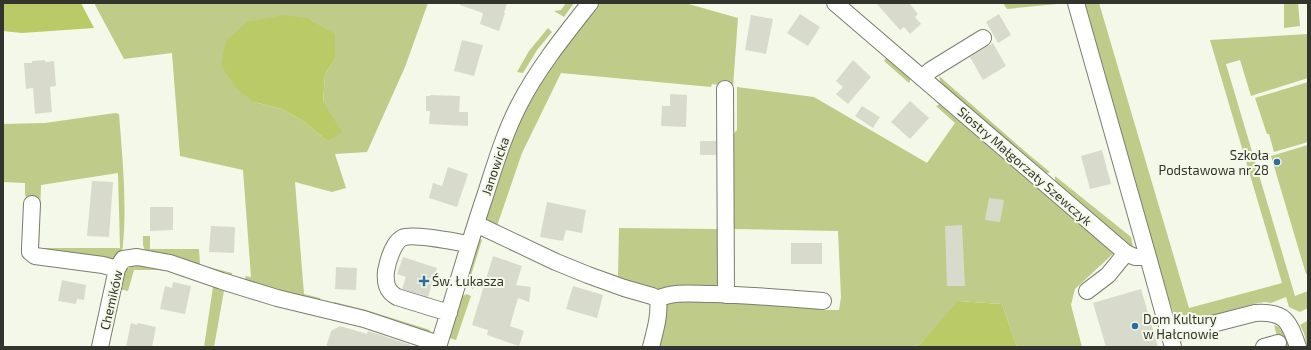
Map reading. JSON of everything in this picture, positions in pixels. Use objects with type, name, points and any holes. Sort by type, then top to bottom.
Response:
[{"type":"street","name":"Janowicka","points":[[439,345],[469,244],[497,158],[519,105],[544,63],[590,3]]},
{"type":"street","name":"Siostry Małgorzaty Szewczyk","points":[[836,3],[1126,253],[1135,257],[1148,257]]},
{"type":"street","points":[[1076,3],[1172,341],[1255,312],[1268,312],[1280,316],[1288,323],[1298,347]]},
{"type":"street","points":[[922,78],[931,70],[983,38]]},
{"type":"street","points":[[725,89],[726,295]]},
{"type":"street","points":[[32,204],[30,252],[32,254],[35,256],[103,265],[117,269]]},
{"type":"street","points":[[476,224],[556,262],[624,288],[658,299],[671,294],[681,293],[823,301]]},
{"type":"street","points":[[449,312],[397,297],[391,293],[385,278],[390,258],[399,240],[404,237],[418,237],[469,244]]},
{"type":"street","points":[[1087,291],[1091,286],[1108,275],[1126,253]]},
{"type":"street","name":"Chemików","points":[[100,347],[117,269],[123,259],[128,257],[149,258],[170,263],[277,298],[364,319],[439,345]]},
{"type":"street","points":[[651,347],[659,307],[658,299]]},
{"type":"green space","points":[[3,3],[81,3],[94,28],[22,33],[3,31]]},
{"type":"green space","points":[[94,3],[428,3],[405,67],[367,152],[335,154],[346,188],[332,192],[295,182],[304,294],[320,298],[320,304],[247,284],[245,276],[251,277],[243,170],[180,156],[172,53],[124,59]],"holes":[[[310,19],[334,34],[335,59],[325,74],[323,103],[327,141],[306,123],[282,109],[254,102]]]},
{"type":"green space","points":[[566,3],[574,3],[564,17],[554,11],[561,10]]},
{"type":"green space","points":[[599,3],[685,3],[738,18],[733,87],[712,84],[711,87],[561,73],[522,153],[497,226],[487,222],[486,217],[499,177],[523,113],[539,84],[558,56]]},
{"type":"green space","points":[[1003,3],[1067,3],[1007,9]]},
{"type":"green space","points":[[1083,3],[1099,3],[1189,308],[1282,283],[1210,40],[1308,34],[1308,78],[1251,96],[1240,60],[1226,64],[1295,296],[1308,291],[1308,308],[1300,312],[1289,307],[1286,297],[1271,303],[1258,303],[1191,321],[1177,318],[1169,300]]},
{"type":"green space","points":[[1284,3],[1298,3],[1300,26],[1284,28]]},
{"type":"green space","points":[[285,15],[310,19],[335,34],[335,59],[325,74],[323,102],[342,132],[327,141],[306,123],[282,109],[254,102],[236,88],[221,65],[226,41],[247,22]]},
{"type":"green space","points":[[548,28],[552,32],[537,50],[523,73],[517,72],[529,51]]},
{"type":"green space","points":[[887,56],[911,78],[909,83],[884,61]]},
{"type":"green space","points":[[939,76],[1050,172],[1044,175],[941,86]]},
{"type":"green space","points":[[1308,82],[1308,142],[1274,152],[1269,134],[1267,134],[1255,98]]},
{"type":"green space","points":[[737,87],[814,97],[927,163],[955,123],[936,106],[940,104],[1115,252],[1075,289],[1071,305],[1082,347],[1017,347],[1002,304],[959,301],[920,344],[912,347],[655,347],[664,311],[667,305],[679,298],[804,304],[821,310],[839,310],[841,297],[838,231],[732,229],[731,288],[811,294],[808,297],[733,291],[728,289],[730,137],[737,130]]},
{"type":"green space","points":[[115,113],[119,114],[123,172],[124,231],[123,248],[118,257],[112,260],[36,252],[35,201],[25,196],[25,183],[3,182],[3,124],[45,123]],"holes":[[[118,173],[120,248],[39,248],[41,185]]]},
{"type":"green space","points":[[1308,145],[1308,274],[1306,274],[1271,156]]},
{"type":"green space","points":[[1055,176],[1131,237],[1133,246],[1130,247],[1055,184]]},
{"type":"green space","points":[[717,193],[721,196],[719,282],[715,289],[652,290],[577,263],[618,276],[619,228],[717,229]]},
{"type":"green space","points":[[143,236],[150,236],[150,249],[199,249],[200,265],[232,273],[232,281],[147,252],[143,243]]},
{"type":"green space","points":[[480,239],[482,240],[469,282],[469,284],[474,286],[473,289],[467,285],[466,281]]},
{"type":"green space","points":[[136,265],[152,265],[173,269],[284,305],[283,308],[224,291],[214,347],[204,347],[213,287],[175,272],[159,270],[134,270],[128,291],[118,289],[120,280],[125,271]]},
{"type":"green space","points":[[467,294],[471,296],[456,340],[449,338],[462,296]]},
{"type":"green space","points":[[958,301],[1002,304],[1017,347],[912,347],[920,344]]},
{"type":"green space","points":[[334,302],[366,310],[430,330],[428,336],[334,304]]},
{"type":"green space","points":[[1307,321],[1308,323],[1308,347],[1300,325]]},
{"type":"green space","points":[[1274,325],[1283,330],[1288,340],[1289,347],[1280,347]]},
{"type":"building","points":[[460,3],[507,3],[499,31],[480,24],[483,13],[460,5]]},
{"type":"building","points":[[876,3],[909,3],[918,14],[915,17],[921,24],[910,34],[904,27],[900,30]]},
{"type":"building","points":[[800,14],[820,27],[808,46],[787,33]]},
{"type":"building","points":[[999,14],[1011,35],[998,43],[986,22]]},
{"type":"building","points":[[751,15],[773,19],[766,54],[745,50]]},
{"type":"building","points":[[462,40],[483,45],[474,76],[454,71]]},
{"type":"building","points":[[993,43],[1006,66],[983,80],[970,57]]},
{"type":"building","points":[[45,60],[45,62],[54,61],[56,86],[50,87],[52,112],[35,114],[33,88],[26,89],[24,63]]},
{"type":"building","points":[[853,60],[871,77],[848,104],[836,94],[843,87],[836,81]]},
{"type":"building","points":[[670,94],[687,95],[686,127],[661,126],[662,106],[670,106]]},
{"type":"building","points":[[426,96],[460,96],[459,112],[468,112],[468,126],[429,124],[430,111],[426,111]]},
{"type":"building","points":[[910,101],[929,118],[910,139],[891,122]]},
{"type":"building","points":[[862,106],[880,117],[873,128],[855,116]]},
{"type":"building","points":[[700,141],[716,141],[716,155],[700,155]]},
{"type":"building","points":[[1102,150],[1111,184],[1090,189],[1081,156]]},
{"type":"building","points":[[448,167],[468,174],[457,207],[429,198],[433,183],[442,186]]},
{"type":"building","points":[[92,181],[113,182],[109,237],[87,236]]},
{"type":"building","points":[[989,198],[1004,200],[1000,222],[985,220]]},
{"type":"building","points":[[547,202],[586,210],[582,233],[566,230],[563,241],[540,237]]},
{"type":"building","points":[[150,207],[173,207],[173,230],[150,231]]},
{"type":"building","points":[[962,225],[965,286],[947,286],[945,226]]},
{"type":"building","points":[[211,226],[235,227],[234,253],[209,252]]},
{"type":"building","points":[[791,243],[822,243],[822,264],[791,264]]},
{"type":"building","points":[[493,256],[522,266],[516,285],[531,287],[529,302],[518,298],[510,326],[524,331],[519,346],[487,335],[488,330],[472,325]]},
{"type":"building","points":[[403,257],[437,268],[428,297],[402,289],[406,277],[397,274]]},
{"type":"building","points":[[336,267],[357,268],[356,290],[335,289]]},
{"type":"building","points":[[62,280],[86,285],[84,300],[77,299],[76,304],[58,301]]},
{"type":"building","points":[[173,282],[191,286],[185,314],[160,309],[165,286],[172,288]]},
{"type":"building","points":[[573,286],[603,295],[597,318],[566,309]]},
{"type":"building","points":[[1141,289],[1158,347],[1106,347],[1093,303]]},
{"type":"building","points":[[131,323],[156,327],[152,347],[126,347]]},
{"type":"building","points":[[340,326],[367,334],[368,331],[411,345],[411,347],[326,347],[331,331]]},
{"type":"place","name":"Szkoła Podstawowa nr 28","points":[[1277,162]]},
{"type":"place","name":"Św. Łukasza","points":[[424,281]]},
{"type":"place","name":"Dom Kultury w Hałcnowie","points":[[1135,326]]}]
